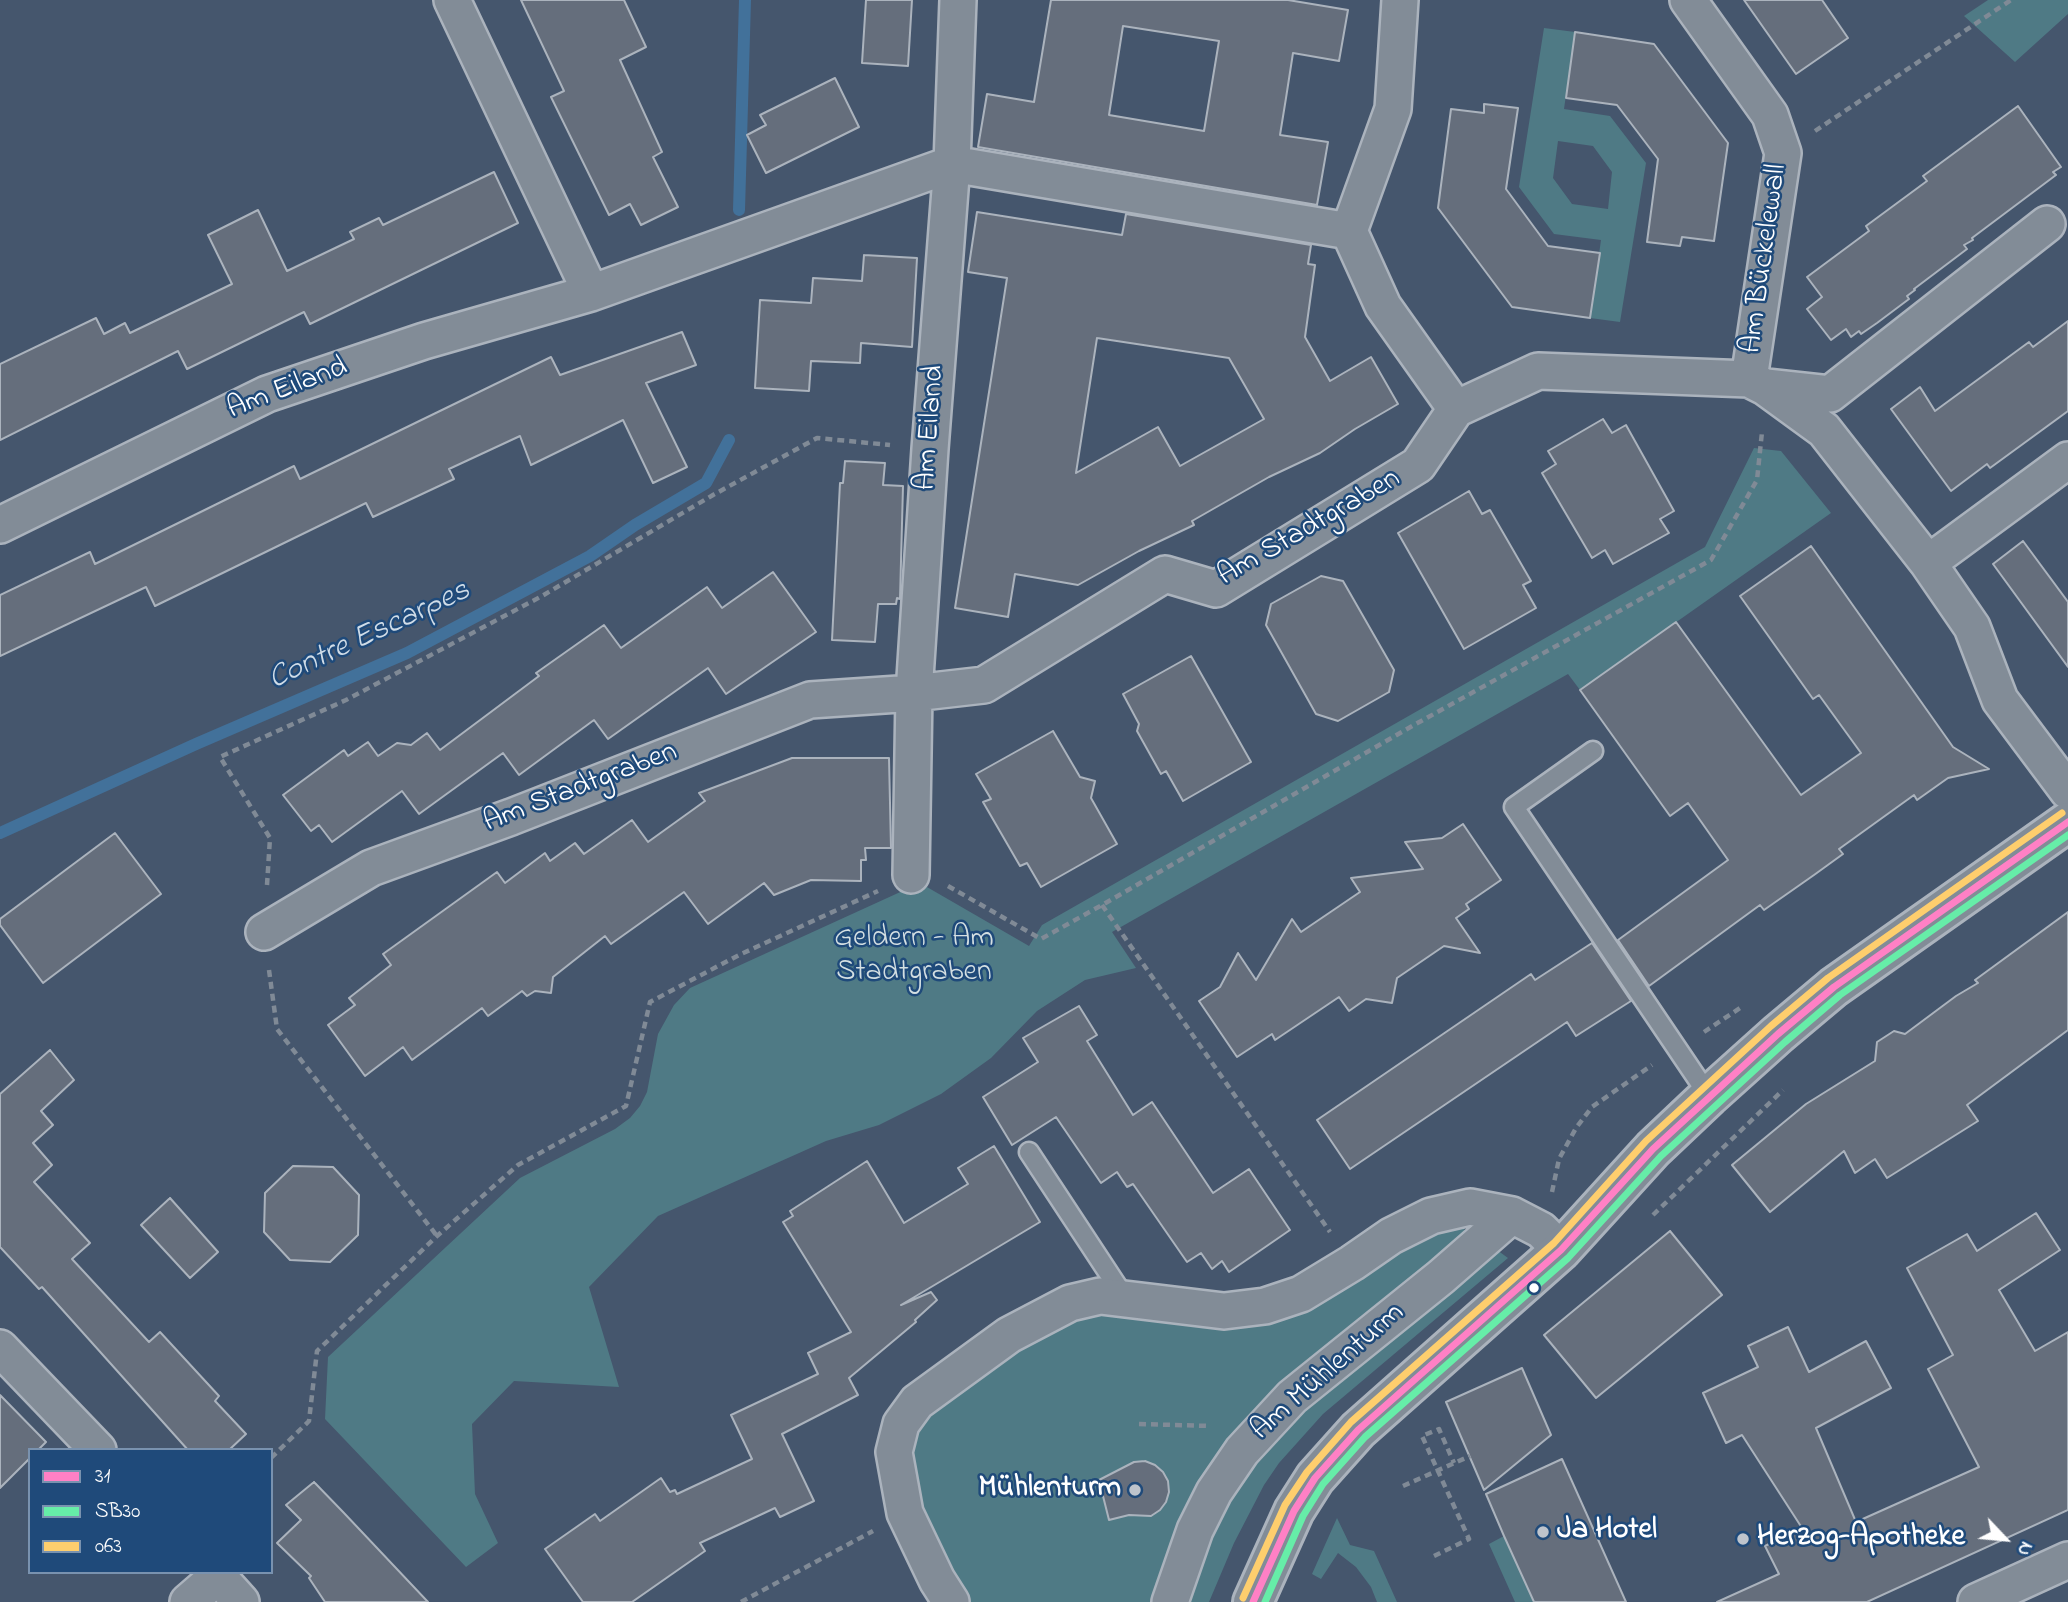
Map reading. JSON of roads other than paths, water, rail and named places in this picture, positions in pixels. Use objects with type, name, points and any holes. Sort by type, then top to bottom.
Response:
[{"type":"street","points":[[452,0],[591,293]]},
{"type":"street","name":"Am Eiland","points":[[914,693],[952,164],[958,0]]},
{"type":"street","points":[[1400,0],[1393,109],[1349,231],[1383,306],[1456,409]]},
{"type":"street","name":"Am Bückelewall","points":[[1688,0],[1770,115],[1783,153],[1757,383]]},
{"type":"street","name":"Am Eiland","points":[[0,525],[267,394],[424,341],[591,293],[952,164],[1349,231]]},
{"type":"street","name":"Am Bückelewall","points":[[1456,409],[1538,371],[1757,383],[1830,394],[2047,224]]},
{"type":"street","name":"Am Bückelewall","points":[[1757,383],[1824,430],[1927,563],[1972,627],[2000,700],[2068,792]]},
{"type":"street","name":"Am Stadtgraben","points":[[264,932],[371,868],[511,817],[810,700],[985,685],[1165,574],[1216,589],[1418,465],[1456,409]]},
{"type":"street","points":[[1927,563],[2068,460]]},
{"type":"street","points":[[911,875],[914,693]]},
{"type":"street","points":[[1253,1602],[1282,1536],[1315,1478],[1359,1430],[1561,1250],[1653,1149],[1709,1096],[1834,987],[2068,822]]},
{"type":"street","points":[[951,1602],[937,1580],[905,1513],[894,1452],[901,1424],[917,1402],[1009,1335],[1070,1303],[1100,1296],[1224,1311],[1265,1306],[1301,1294],[1391,1236],[1431,1216],[1470,1208],[1512,1215],[1541,1230],[1561,1250]]},
{"type":"street","name":"Am Mühlenturm","points":[[1170,1602],[1195,1530],[1242,1451],[1256,1435],[1292,1397],[1441,1277],[1512,1215]]},
{"type":"street","points":[[0,1348],[96,1448]]},
{"type":"street","points":[[1976,1602],[2068,1560]]},
{"type":"street","points":[[188,1602],[216,1574],[242,1602]]},
{"type":"lane","points":[[1593,751],[1514,807],[1709,1096]]},
{"type":"lane","points":[[1029,1152],[1125,1299]]},
{"type":"waterway","name":"Contre Escarpes","points":[[739,210],[745,0]]},
{"type":"waterway","name":"Contre Escarpes","points":[[0,833],[196,744],[407,653],[590,556],[635,525],[706,483],[729,440]]},
{"type":"place","name":"Mühlenturm","points":[[1135,1490]]},
{"type":"place","name":"Ja Hotel","points":[[1543,1532]]},
{"type":"place","name":"Herzog-Apotheke","points":[[1743,1539]]},
{"type":"park label","name":"Geldern - Am Stadtgraben","points":[[914,957]]}]
